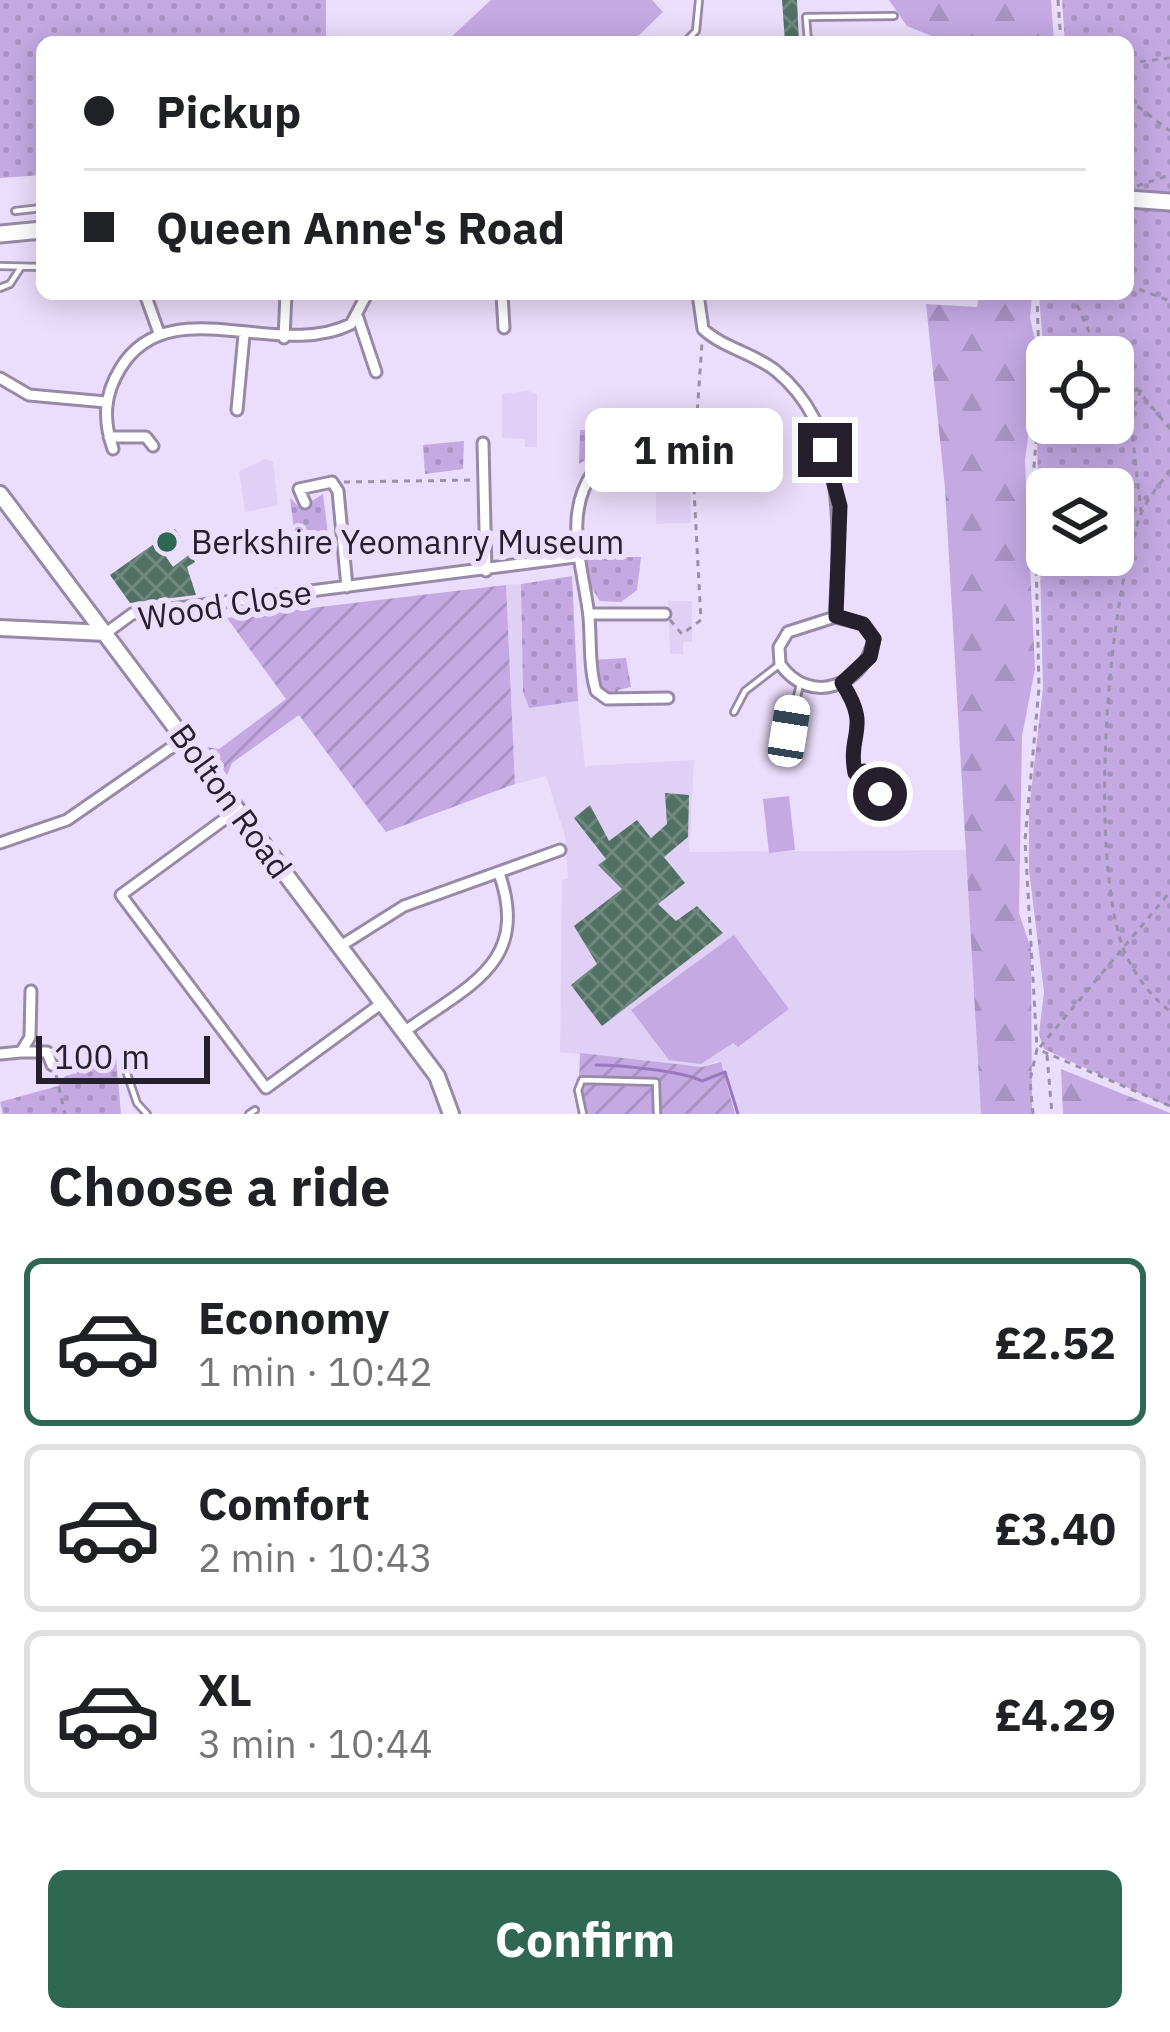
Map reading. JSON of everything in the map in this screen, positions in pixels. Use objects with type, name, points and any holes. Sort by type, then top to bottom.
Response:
[{"type":"main road","points":[[1134,199],[1170,202]]},
{"type":"main road","points":[[0,234],[36,231]]},
{"type":"street","points":[[148,300],[159,333]]},
{"type":"street","points":[[284,338],[286,300]]},
{"type":"street","points":[[153,446],[146,437],[111,443],[106,402],[124,362],[159,333],[183,327],[284,338],[331,334],[358,318],[365,300]]},
{"type":"street","points":[[502,300],[504,328]]},
{"type":"street","points":[[699,300],[703,329],[773,369],[800,394],[825,450],[840,506],[836,616]]},
{"type":"street","points":[[358,318],[376,372]]},
{"type":"street","points":[[237,410],[244,335]]},
{"type":"street","points":[[0,378],[29,395],[106,402]]},
{"type":"street","points":[[483,442],[487,571]]},
{"type":"street","points":[[648,467],[593,472],[584,484],[575,557],[589,614],[596,691],[607,699],[668,698]]},
{"type":"street","points":[[305,502],[299,489],[332,482]]},
{"type":"street","name":"Wood Close","points":[[332,482],[338,491],[347,587]]},
{"type":"street","name":"Bolton Road","points":[[0,494],[404,1032],[436,1076],[451,1114]]},
{"type":"street","name":"Wood Close","points":[[106,633],[132,614],[575,557]]},
{"type":"street","points":[[589,614],[665,614]]},
{"type":"street","points":[[836,616],[863,624],[874,639],[870,657],[829,689],[800,684],[780,664],[779,647],[788,632],[836,616]]},
{"type":"street","points":[[0,628],[106,633]]},
{"type":"street","points":[[0,843],[67,820],[185,738]]},
{"type":"street","points":[[237,809],[122,895],[213,1018],[266,1088],[382,1003]]},
{"type":"street","points":[[339,947],[404,906],[560,850]]},
{"type":"street","points":[[404,1032],[496,964],[506,945],[510,916],[499,872]]},
{"type":"street","points":[[21,1052],[30,1036],[31,991]]},
{"type":"street","points":[[0,1054],[47,1052],[52,1065]]},
{"type":"lane","points":[[690,36],[699,0]]},
{"type":"lane","points":[[808,36],[806,17],[894,16]]},
{"type":"lane","points":[[15,211],[36,209]]},
{"type":"lane","points":[[0,266],[36,267]]},
{"type":"lane","points":[[0,288],[10,284],[21,267]]},
{"type":"lane","points":[[734,712],[745,691],[780,664]]},
{"type":"lane","points":[[842,683],[860,720],[855,773],[865,800],[880,794],[874,779],[864,771],[855,773]]},
{"type":"lane","points":[[796,760],[789,731],[800,684]]},
{"type":"lane","points":[[138,1053],[125,1068],[137,1103],[147,1114]]},
{"type":"lane","points":[[583,1114],[578,1090],[582,1080],[601,1077],[656,1082],[657,1114]]},
{"type":"path","points":[[1058,0],[1061,36]]},
{"type":"path","points":[[1134,62],[1170,58]]},
{"type":"path","points":[[1134,103],[1170,130]]},
{"type":"path","points":[[1134,188],[1170,176]]},
{"type":"path","points":[[1134,287],[1170,301]]},
{"type":"path","points":[[1038,300],[1041,336]]},
{"type":"path","points":[[1075,300],[1091,336]]},
{"type":"path","points":[[665,614],[682,634],[701,620],[693,473],[703,329]]},
{"type":"path","points":[[1134,383],[1170,429]]},
{"type":"path","points":[[1141,390],[1130,415],[1141,513],[1114,654],[1106,820],[1110,895],[1123,948],[1170,1011]]},
{"type":"path","points":[[1033,1114],[1030,1080],[1037,1049],[1038,993],[1025,840],[1039,688],[1036,444]]},
{"type":"path","points":[[1141,513],[1170,470]]},
{"type":"path","points":[[332,482],[484,479]]},
{"type":"path","points":[[1037,1049],[1170,892]]},
{"type":"path","points":[[1037,1049],[1170,1106]]},
{"type":"path","points":[[1047,1054],[1052,1114]]},
{"type":"path","points":[[52,1065],[65,1114]]},
{"type":"shaded area","points":[[502,394],[537,394],[537,447],[525,447],[525,439],[502,438]]},
{"type":"shaded area","points":[[265,459],[273,462],[278,505],[245,512],[239,471]]},
{"type":"shaded area","points":[[656,459],[690,460],[691,523],[656,524]]},
{"type":"shaded area","points":[[521,584],[523,692],[529,708],[578,701],[585,766],[694,760],[689,852],[968,850],[981,1114],[735,1114],[726,1070],[717,1061],[702,1067],[560,1052],[562,880],[568,878],[565,836],[546,776],[515,784],[506,585]]},
{"type":"shaded area","points":[[668,601],[692,601],[692,642],[683,642],[683,654],[670,654]]},
{"type":"green space","points":[[0,0],[326,0],[326,36],[36,36],[36,175],[0,178]]},
{"type":"green space","points":[[491,0],[652,0],[663,12],[638,36],[452,36]]},
{"type":"green space","points":[[889,0],[1051,0],[1054,36],[931,36],[907,26]]},
{"type":"green space","points":[[1062,0],[1170,0],[1170,196],[1134,193],[1134,36],[1065,36]]},
{"type":"green space","points":[[1134,207],[1170,210],[1170,1107],[1044,1049],[1039,1034],[1044,992],[1029,870],[1029,810],[1043,688],[1040,576],[1134,576],[1134,468],[1038,468],[1037,444],[1134,444],[1134,336],[1042,336],[1039,300],[1134,300]]},
{"type":"green space","points":[[978,300],[1032,300],[1034,336],[1026,336],[1026,576],[1031,576],[1035,669],[1022,736],[1019,913],[1031,949],[1032,1114],[981,1114],[945,488],[926,304],[977,307]]},
{"type":"green space","points":[[580,430],[641,430],[642,446],[606,446],[579,464]]},
{"type":"green space","points":[[464,441],[463,469],[425,474],[423,445]]},
{"type":"green space","points":[[323,494],[328,534],[295,538],[290,498],[300,508]]},
{"type":"green space","points":[[641,557],[637,590],[621,602],[600,601],[589,584],[584,558]]},
{"type":"green space","points":[[572,576],[578,701],[529,708],[523,692],[521,584]]},
{"type":"green space","points":[[506,585],[515,784],[386,832],[299,715],[232,763],[227,775],[207,747],[219,749],[286,699],[227,618]]},
{"type":"green space","points":[[626,658],[631,687],[618,690],[619,700],[601,693],[592,660]]},
{"type":"green space","points":[[789,796],[795,850],[769,853],[763,799]]},
{"type":"green space","points":[[734,935],[789,1009],[738,1047],[733,1043],[701,1064],[669,1060],[631,1010]]},
{"type":"green space","points":[[580,1053],[702,1067],[721,1062],[735,1114],[578,1114]]},
{"type":"green space","points":[[116,1058],[121,1114],[3,1114],[0,1102],[58,1086],[64,1077]]},
{"type":"green space","points":[[1061,1069],[1170,1113],[1170,1114],[1063,1114]]},
{"type":"building","points":[[782,0],[797,0],[799,36],[785,36]]},
{"type":"building","points":[[175,529],[181,538],[162,551],[173,567],[190,554],[195,562],[187,567],[196,595],[130,603],[110,575]]},
{"type":"building","points":[[665,793],[689,795],[688,837],[664,857],[685,883],[658,904],[676,921],[697,906],[723,933],[602,1026],[571,985],[597,964],[574,926],[622,889],[598,865],[606,859],[574,818],[590,805],[609,841],[637,820],[651,838],[667,824]]},
{"type":"waterway","points":[[596,1065],[635,1067],[702,1081],[725,1072],[738,1114]]},
{"type":"place","name":"Berkshire Yeomanry Museum","points":[[167,542]]},
{"type":"route","points":[[825,450],[840,506],[836,616],[863,624],[874,639],[870,657],[842,683],[860,720],[853,764],[855,773],[864,771],[874,779],[880,794]]}]
